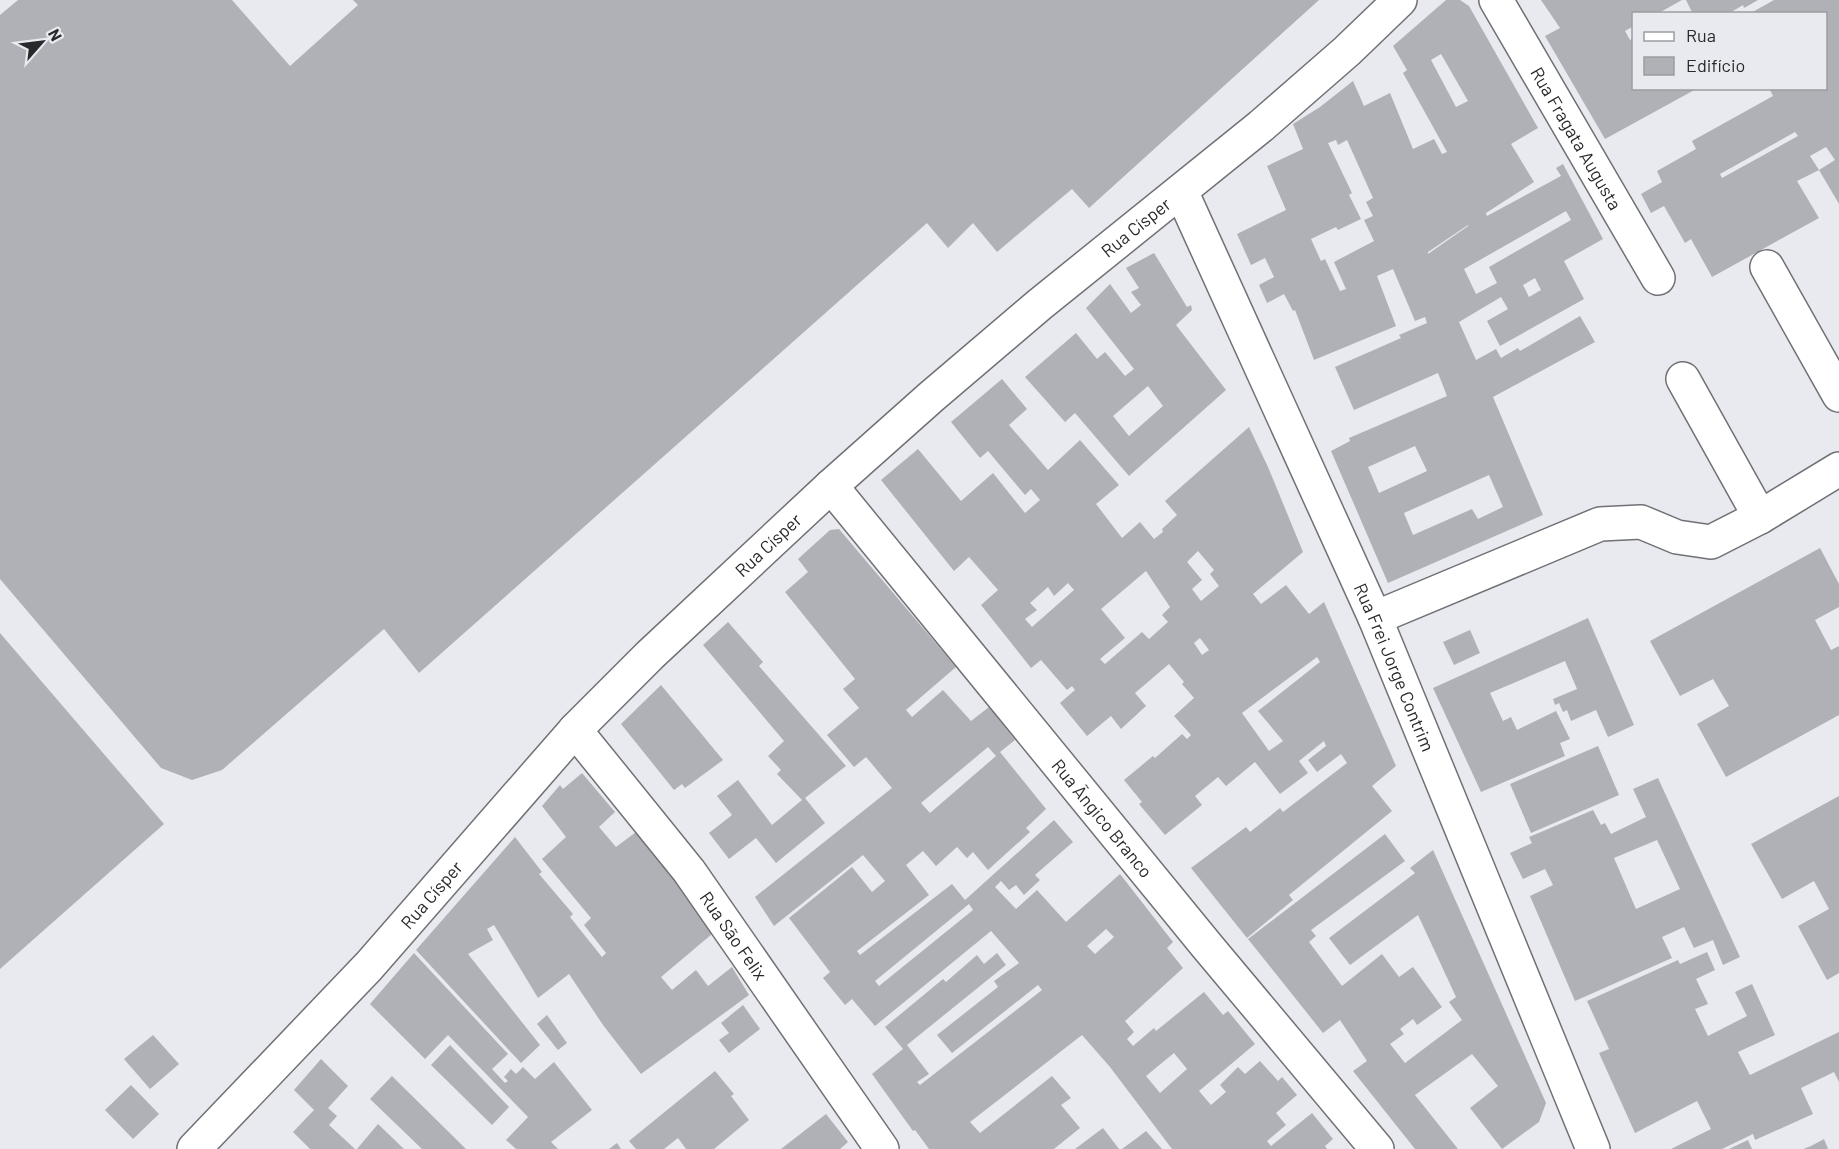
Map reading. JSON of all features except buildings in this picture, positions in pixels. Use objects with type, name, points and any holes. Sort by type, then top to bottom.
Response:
[{"type":"street","name":"Rua Císper","points":[[194,1149],[369,966],[574,730],[650,655],[831,486],[931,397],[1347,51],[1400,0]]},
{"type":"street","name":"Rua Fragata Augusta","points":[[1496,0],[1658,278]]},
{"type":"street","name":"Rua Frei Jorge Contrim","points":[[1181,191],[1375,618],[1582,1144]]},
{"type":"street","points":[[1767,267],[1839,395]]},
{"type":"street","points":[[1683,379],[1760,517]]},
{"type":"street","points":[[1375,618],[1600,524],[1641,522],[1677,537],[1711,542],[1760,517],[1839,469]]},
{"type":"street","name":"Rua Ãngico Branco","points":[[831,486],[1207,946],[1377,1149]]},
{"type":"street","name":"Rua São Felix","points":[[574,730],[689,871],[882,1149]]}]
